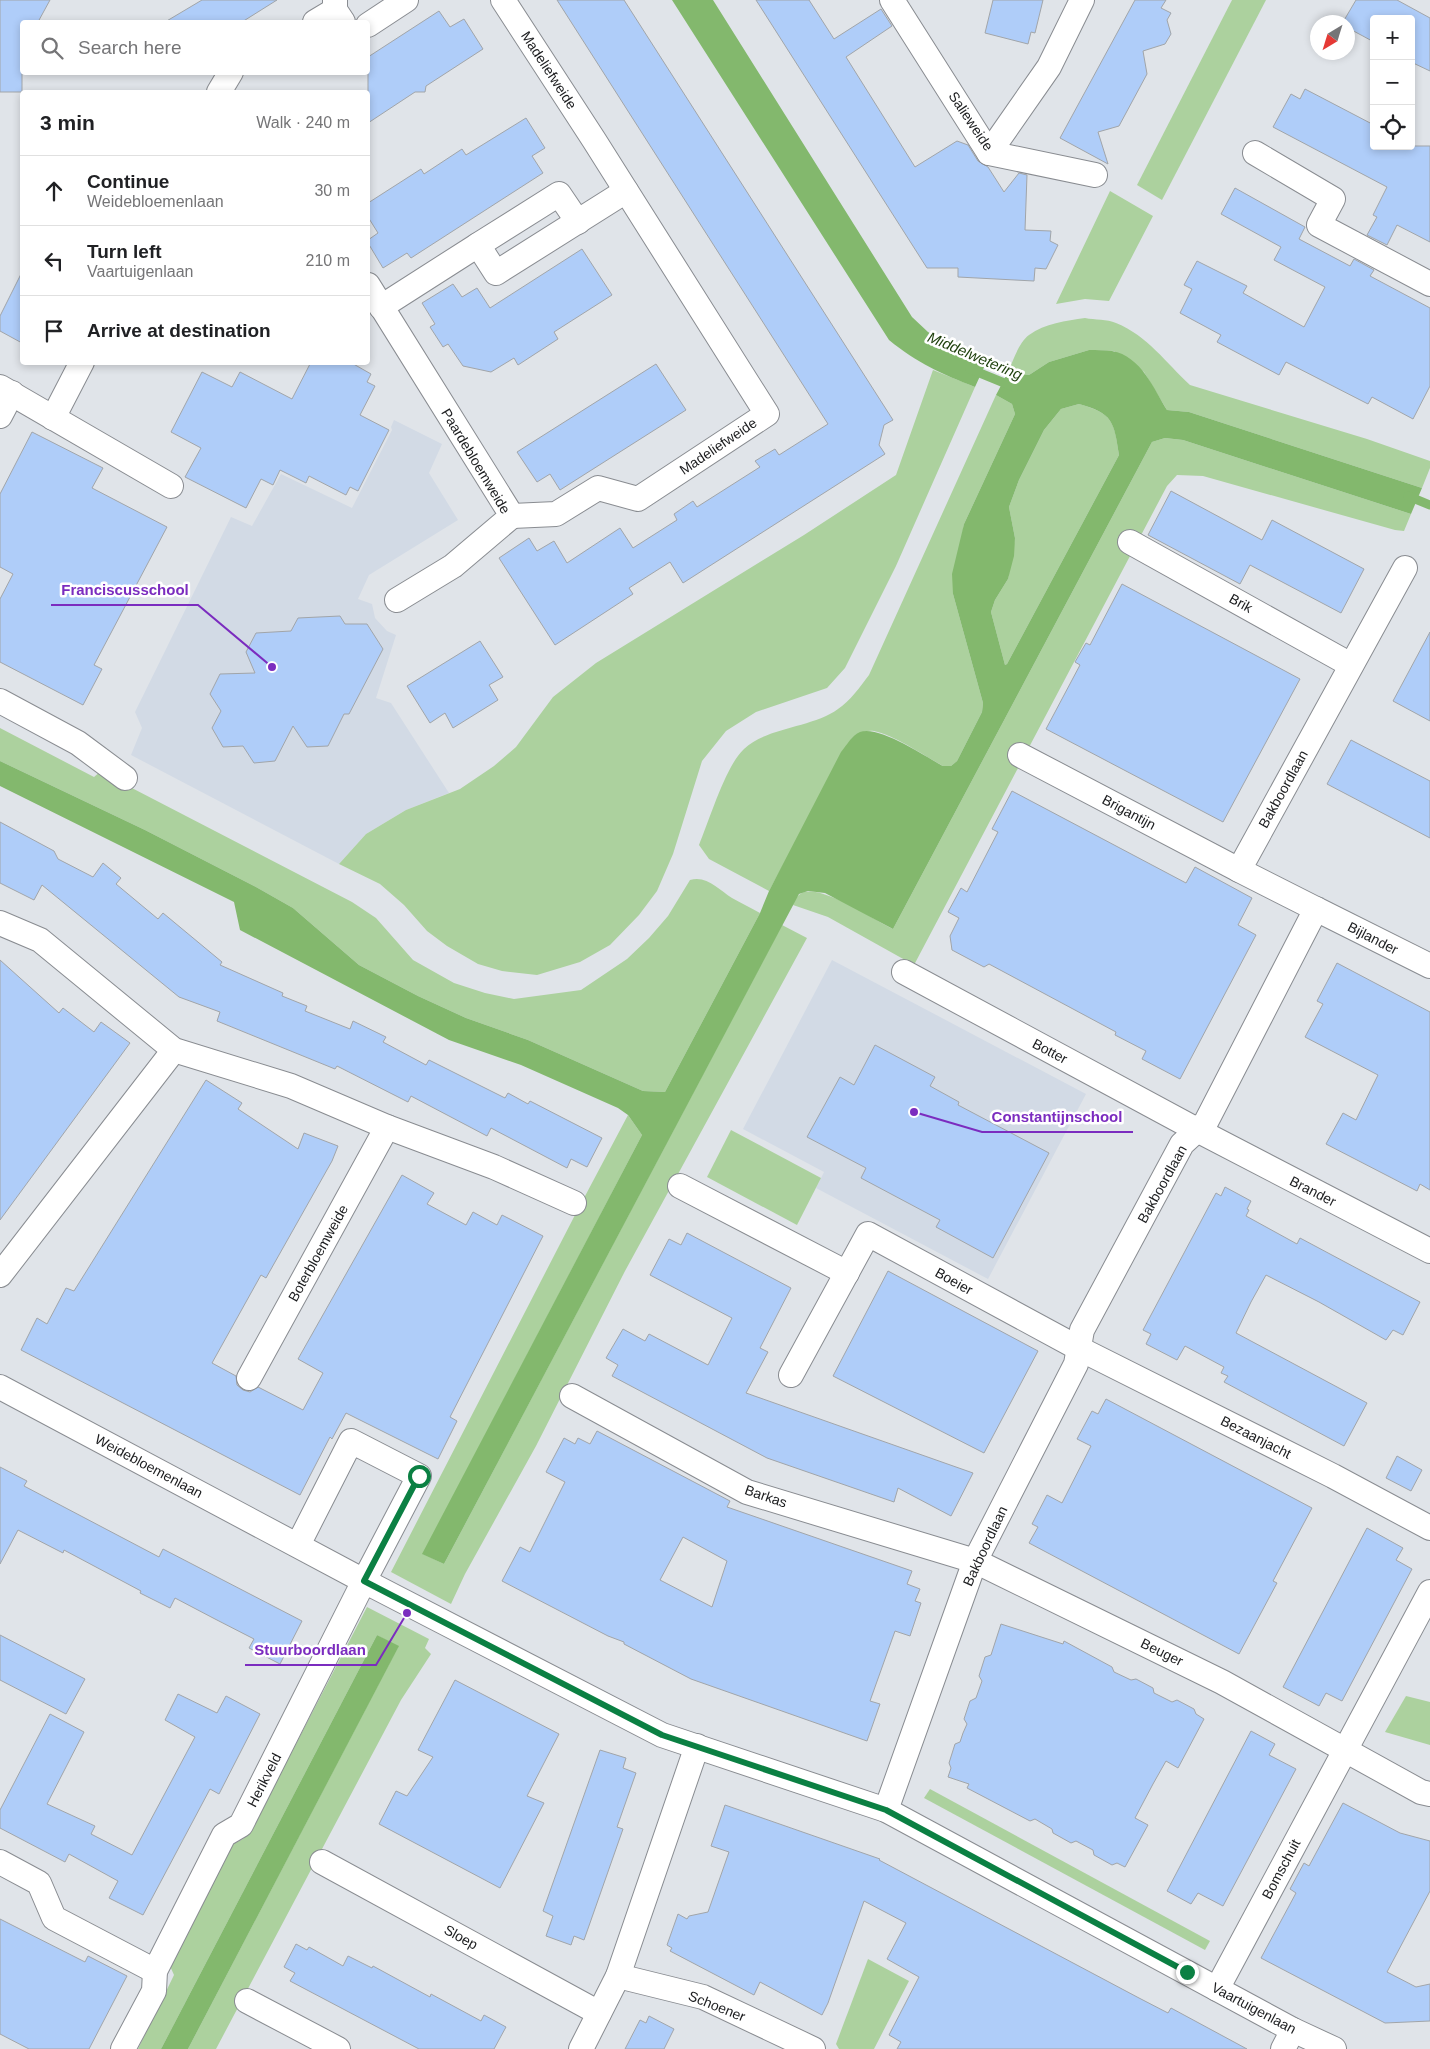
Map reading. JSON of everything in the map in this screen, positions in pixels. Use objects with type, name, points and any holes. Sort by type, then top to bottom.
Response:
[{"type":"street","points":[[370,24],[406,0]]},
{"type":"street","name":"Madeliefweide","points":[[503,0],[767,414],[638,499],[598,488],[556,514],[512,516]]},
{"type":"street","name":"Salieweide","points":[[892,0],[989,153],[1095,175]]},
{"type":"street","points":[[989,153],[1049,67],[1082,0]]},
{"type":"street","points":[[319,20],[338,11]]},
{"type":"street","points":[[220,90],[228,75]]},
{"type":"street","points":[[1255,152],[1333,199],[1319,225],[1430,284]]},
{"type":"street","points":[[478,245],[496,273],[626,191]]},
{"type":"street","points":[[382,306],[559,194],[578,222]]},
{"type":"street","name":"Paardebloemweide","points":[[370,288],[512,516],[453,566],[397,600]]},
{"type":"street","points":[[53,418],[80,365]]},
{"type":"street","points":[[0,416],[6,390],[171,486]]},
{"type":"street","name":"Brik","points":[[1130,542],[1352,665]]},
{"type":"street","name":"Bakboordlaan","points":[[1239,870],[1405,568]]},
{"type":"street","points":[[0,701],[78,743],[124,778]]},
{"type":"street","name":"Brigantijn","points":[[1020,754],[1239,870]]},
{"type":"street","points":[[1239,870],[1316,909]]},
{"type":"street","name":"Bakboordlaan","points":[[886,1810],[974,1561],[1076,1364],[1082,1330],[1182,1144],[1206,1122],[1316,909]]},
{"type":"street","name":"Bijlander","points":[[1316,909],[1430,966]]},
{"type":"street","points":[[0,923],[40,940],[174,1050],[291,1086],[387,1127],[494,1167],[574,1203]]},
{"type":"street","name":"Botter","points":[[904,972],[1197,1130]]},
{"type":"street","points":[[0,1275],[174,1050]]},
{"type":"street","name":"Boterbloemweide","points":[[249,1378],[387,1127]]},
{"type":"street","name":"Brander","points":[[1197,1130],[1430,1251]]},
{"type":"street","points":[[680,1186],[846,1273]]},
{"type":"street","name":"Boeier","points":[[791,1375],[868,1234],[1080,1349]]},
{"type":"street","name":"Bezaanjacht","points":[[1080,1349],[1333,1476],[1430,1528]]},
{"type":"street","name":"Weidebloemenlaan","points":[[0,1388],[364,1581]]},
{"type":"street","name":"Barkas","points":[[572,1396],[747,1492],[974,1561]]},
{"type":"street","points":[[298,1545],[351,1441],[419,1476],[364,1581]]},
{"type":"street","name":"Beuger","points":[[974,1561],[1222,1682],[1346,1749]]},
{"type":"street","name":"Vaartuigenlaan","points":[[364,1581],[662,1735],[886,1810],[1217,1989],[1288,2039],[1334,2049]]},
{"type":"street","name":"Herikveld","points":[[123,2049],[154,1991],[156,1971],[224,1835],[241,1825],[364,1581]]},
{"type":"street","name":"Bomschuit","points":[[1217,1989],[1430,1592]]},
{"type":"street","points":[[581,2049],[618,1976],[697,1746]]},
{"type":"street","points":[[1346,1749],[1421,1792],[1430,1794]]},
{"type":"street","points":[[0,1862],[40,1883],[54,1918],[156,1971]]},
{"type":"street","name":"Sloep","points":[[322,1862],[599,2013]]},
{"type":"street","name":"Schoener","points":[[618,1976],[703,1997],[813,2049]]},
{"type":"street","points":[[247,2001],[338,2049]]},
{"type":"shaded area","points":[[672,0],[713,0],[912,317],[928,332],[986,363],[975,387],[930,367],[889,340]]},
{"type":"shaded area","points":[[1232,0],[1266,0],[1162,200],[1137,185]]},
{"type":"shaded area","points":[[1110,191],[1153,216],[1109,301],[1085,299],[1056,304]]},
{"type":"shaded area","points":[[1085,318],[1112,322],[1138,335],[1190,385],[1367,439],[1430,461],[1430,468],[1422,488],[1189,412],[1167,410],[1144,372],[1114,351],[1089,350],[1049,362],[1029,375],[1008,372],[1019,347],[1029,335],[1049,325]]},
{"type":"shaded area","points":[[1089,350],[1104,350],[1122,354],[1131,359],[1146,374],[1167,410],[1189,412],[1422,488],[1411,514],[1183,440],[1165,438],[1152,442],[893,929],[825,893],[808,891],[799,894],[444,1564],[422,1554],[642,1135],[628,1115],[618,1108],[521,1065],[449,1040],[240,930],[234,902],[0,786],[0,761],[145,830],[256,887],[293,908],[359,965],[418,996],[466,1018],[528,1040],[643,1091],[665,1092],[760,913],[769,891],[841,752],[852,738],[860,732],[879,733],[902,743],[943,766],[951,766],[957,761],[982,712],[983,703],[953,594],[952,574],[964,524],[1015,414],[1012,404],[996,395],[1008,372],[1029,375],[1049,362]],"holes":[[[1079,404],[1099,411],[1110,420],[1119,455],[1005,665],[991,612],[995,600],[1008,579],[1014,556],[1015,538],[1009,507],[1019,480],[1044,430],[1061,409]]]},
{"type":"shaded area","points":[[933,370],[975,387],[896,566],[845,668],[827,688],[756,712],[726,731],[702,761],[673,854],[657,891],[639,915],[610,945],[580,962],[537,975],[502,971],[478,964],[447,946],[427,931],[404,905],[380,884],[339,864],[366,834],[406,810],[460,789],[494,766],[516,747],[553,697],[596,663],[804,535],[896,475]]},
{"type":"shaded area","points":[[996,395],[1012,404],[1015,414],[964,524],[953,594],[983,703],[982,712],[957,761],[951,766],[943,766],[882,733],[874,731],[862,732],[852,738],[769,891],[709,859],[699,845],[724,780],[737,757],[744,749],[765,736],[816,720],[838,709],[855,694],[869,675]]},
{"type":"shaded area","points":[[1079,404],[1099,412],[1110,421],[1116,435],[1119,455],[1005,665],[991,612],[995,600],[1008,579],[1015,538],[1009,507],[1019,480],[1044,430],[1061,409]]},
{"type":"shaded area","points":[[394,420],[442,444],[429,473],[458,520],[369,575],[358,599],[372,604],[375,618],[387,631],[396,635],[376,698],[391,703],[449,793],[406,810],[366,834],[339,864],[131,755],[142,728],[135,712],[231,517],[252,526],[281,474],[352,508],[392,430],[391,427]]},
{"type":"shaded area","points":[[1165,438],[1183,440],[1411,514],[1404,531],[1395,530],[1203,476],[1177,475],[1167,486],[914,965],[828,917],[793,905],[799,895],[807,892],[818,892],[846,903],[893,929],[1152,442]]},
{"type":"shaded area","points":[[0,728],[94,777],[107,766],[128,786],[352,902],[376,918],[413,960],[454,983],[485,993],[514,999],[581,990],[627,959],[649,938],[668,916],[690,880],[707,881],[732,898],[760,913],[665,1092],[643,1091],[528,1040],[466,1018],[418,996],[359,965],[293,908],[145,830],[0,761]]},
{"type":"shaded area","points":[[782,925],[807,938],[625,1271],[536,1446],[465,1574],[451,1604],[391,1572],[628,1115],[642,1135],[423,1554],[444,1564]]},
{"type":"shaded area","points":[[832,960],[1086,1094],[988,1279],[816,1188],[824,1172],[743,1129]]},
{"type":"shaded area","points":[[731,1130],[821,1178],[797,1225],[707,1177]]},
{"type":"shaded area","points":[[367,1607],[429,1639],[425,1648],[431,1654],[401,1700],[216,2049],[188,2049],[398,1647],[377,1635],[161,2049],[138,2049],[174,1975],[170,1966],[231,1845],[243,1839],[258,1817]]},
{"type":"shaded area","points":[[377,1635],[399,1646],[188,2049],[161,2049]]},
{"type":"shaded area","points":[[1406,1696],[1430,1702],[1430,1745],[1385,1732]]},
{"type":"shaded area","points":[[930,1789],[1210,1941],[1205,1950],[924,1798]]},
{"type":"shaded area","points":[[868,1959],[909,1981],[874,2049],[839,2049],[836,2044]]},
{"type":"building","points":[[0,0],[50,0],[39,20],[20,20],[20,75],[22,75],[22,90],[20,92],[0,92]]},
{"type":"building","points":[[202,0],[277,0],[245,20],[168,20]]},
{"type":"building","points":[[557,0],[624,0],[893,420],[884,425],[879,445],[885,454],[683,583],[670,562],[629,588],[633,594],[555,645],[499,558],[529,538],[537,551],[554,541],[567,563],[620,528],[633,548],[677,520],[674,514],[693,501],[697,507],[760,467],[755,461],[775,449],[779,455],[828,424]]},
{"type":"building","points":[[756,0],[809,0],[834,39],[881,9],[892,26],[846,57],[915,167],[957,141],[968,145],[978,161],[988,167],[1004,192],[1019,173],[1027,175],[1025,230],[1051,231],[1050,241],[1058,245],[1046,269],[1035,268],[1034,281],[958,277],[958,268],[927,268]]},
{"type":"building","points":[[993,0],[1043,0],[1035,33],[1031,32],[1028,44],[985,33]]},
{"type":"building","points":[[1135,0],[1166,0],[1161,8],[1171,13],[1167,20],[1171,34],[1165,44],[1143,51],[1147,74],[1119,126],[1098,132],[1108,164],[1060,138]]},
{"type":"building","points":[[1356,0],[1397,0],[1430,18],[1430,71],[1415,64],[1415,15],[1370,15],[1370,40],[1355,32],[1355,15],[1347,15]]},
{"type":"building","points":[[439,11],[450,27],[464,19],[483,49],[426,86],[425,92],[415,92],[370,122],[368,75],[370,75],[370,56]]},
{"type":"building","points":[[1305,89],[1370,123],[1370,150],[1415,150],[1415,146],[1430,146],[1430,242],[1397,225],[1387,245],[1367,235],[1377,217],[1373,215],[1387,187],[1273,127],[1291,94],[1300,99]]},
{"type":"building","points":[[526,118],[545,148],[532,156],[543,173],[411,258],[407,253],[383,268],[370,246],[370,239],[378,233],[370,220],[370,202],[421,169],[424,174],[462,149],[466,155]]},
{"type":"building","points":[[1235,188],[1305,227],[1299,239],[1350,266],[1354,259],[1374,270],[1370,276],[1430,308],[1430,386],[1413,419],[1372,397],[1368,404],[1286,362],[1279,375],[1217,342],[1221,335],[1180,313],[1192,289],[1184,285],[1197,261],[1247,286],[1243,293],[1304,327],[1325,287],[1274,260],[1281,247],[1221,214]]},
{"type":"building","points":[[582,249],[612,295],[554,332],[558,339],[518,365],[514,358],[491,372],[463,366],[448,344],[443,347],[430,327],[435,324],[422,303],[453,284],[462,297],[477,288],[490,308]]},
{"type":"building","points":[[20,276],[20,342],[0,331],[0,316]]},
{"type":"building","points":[[656,364],[686,410],[560,490],[550,474],[537,482],[517,452]]},
{"type":"building","points":[[309,365],[355,365],[371,374],[367,382],[375,386],[360,415],[389,430],[358,491],[350,487],[346,495],[309,476],[306,483],[280,470],[273,485],[261,479],[246,508],[185,477],[201,448],[171,432],[202,372],[232,387],[240,372],[292,399]]},
{"type":"building","points":[[32,432],[103,468],[92,488],[167,527],[94,665],[102,669],[83,705],[0,662],[0,599],[13,574],[0,567],[0,494]]},
{"type":"building","points":[[1171,491],[1262,540],[1272,520],[1364,569],[1341,613],[1250,565],[1240,584],[1148,535]]},
{"type":"building","points":[[1122,584],[1300,679],[1223,822],[1046,729],[1080,665],[1075,662],[1086,643],[1090,645]]},
{"type":"building","points":[[340,616],[345,624],[367,624],[383,649],[349,714],[344,714],[328,746],[307,747],[293,726],[275,761],[254,763],[243,746],[223,747],[212,728],[221,711],[210,694],[220,674],[255,673],[246,652],[256,633],[291,631],[298,618]]},
{"type":"building","points":[[1430,632],[1430,721],[1393,701]]},
{"type":"building","points":[[480,641],[503,677],[489,685],[498,700],[453,728],[445,713],[430,723],[407,686]]},
{"type":"building","points":[[1351,740],[1430,781],[1430,838],[1327,784]]},
{"type":"building","points":[[1012,791],[1186,883],[1195,867],[1252,898],[1238,925],[1256,935],[1180,1079],[1142,1059],[1146,1051],[1115,1035],[1116,1032],[989,964],[984,967],[952,950],[950,936],[959,918],[948,912],[961,888],[967,892],[998,832],[992,829]]},
{"type":"building","points":[[0,822],[54,851],[58,859],[93,877],[103,863],[121,878],[116,884],[158,919],[163,913],[222,962],[220,965],[283,993],[282,996],[307,1006],[305,1011],[350,1029],[353,1021],[386,1037],[383,1042],[426,1065],[429,1060],[505,1098],[508,1093],[528,1104],[530,1101],[602,1138],[587,1167],[571,1159],[567,1168],[491,1128],[487,1136],[411,1096],[408,1102],[337,1066],[335,1069],[217,1021],[220,1012],[179,997],[42,885],[34,900],[0,883]]},
{"type":"building","points":[[0,960],[59,1013],[63,1008],[94,1032],[101,1022],[130,1043],[0,1220]]},
{"type":"building","points":[[1337,963],[1430,1012],[1430,1190],[1420,1184],[1417,1191],[1326,1144],[1343,1113],[1356,1120],[1378,1075],[1305,1037],[1323,1004],[1317,1001]]},
{"type":"building","points":[[875,1045],[935,1077],[930,1086],[959,1102],[958,1105],[1049,1153],[993,1258],[936,1227],[940,1220],[861,1178],[866,1168],[807,1137],[840,1077],[854,1085]]},
{"type":"building","points":[[206,1080],[242,1103],[238,1109],[298,1149],[304,1133],[338,1146],[332,1161],[266,1278],[261,1275],[212,1363],[236,1376],[237,1385],[243,1390],[250,1392],[258,1387],[303,1410],[323,1373],[298,1359],[402,1175],[434,1193],[427,1204],[466,1225],[473,1212],[497,1225],[502,1215],[543,1236],[450,1417],[457,1421],[438,1459],[346,1413],[332,1439],[330,1437],[300,1495],[21,1350],[37,1318],[47,1324],[66,1288],[74,1291]]},
{"type":"building","points":[[1225,1187],[1251,1201],[1246,1216],[1297,1244],[1300,1238],[1420,1302],[1403,1335],[1393,1330],[1386,1340],[1319,1302],[1266,1275],[1251,1302],[1236,1333],[1367,1403],[1344,1446],[1224,1382],[1228,1376],[1221,1373],[1224,1367],[1185,1346],[1177,1360],[1146,1344],[1151,1334],[1143,1330],[1216,1193],[1221,1196]]},
{"type":"building","points":[[687,1233],[791,1288],[760,1348],[768,1352],[746,1393],[973,1473],[951,1516],[898,1488],[894,1502],[767,1458],[612,1376],[618,1365],[606,1358],[623,1329],[645,1341],[649,1334],[708,1365],[732,1318],[650,1275],[669,1239],[681,1245]]},
{"type":"building","points":[[888,1271],[1038,1351],[984,1453],[833,1376]]},
{"type":"building","points":[[1106,1399],[1312,1508],[1273,1581],[1277,1583],[1239,1654],[1029,1543],[1038,1527],[1032,1524],[1047,1495],[1062,1503],[1091,1446],[1077,1439],[1092,1411],[1098,1414]]},
{"type":"building","points":[[597,1431],[730,1501],[727,1507],[912,1571],[907,1584],[920,1589],[915,1601],[921,1603],[910,1636],[895,1631],[870,1701],[880,1704],[867,1741],[691,1679],[624,1644],[624,1642],[608,1636],[502,1581],[520,1547],[530,1552],[565,1482],[546,1472],[564,1438],[575,1444],[578,1438],[590,1444]],"holes":[[[683,1537],[727,1561],[712,1607],[660,1580]]]},
{"type":"building","points":[[1397,1456],[1422,1470],[1411,1491],[1386,1478]]},
{"type":"building","points":[[0,1467],[27,1481],[24,1486],[159,1557],[163,1549],[302,1621],[280,1664],[249,1648],[254,1639],[175,1598],[170,1608],[64,1550],[63,1553],[18,1530],[0,1564]]},
{"type":"building","points":[[1367,1528],[1403,1548],[1396,1560],[1412,1569],[1342,1701],[1326,1693],[1319,1706],[1283,1687]]},
{"type":"building","points":[[1001,1624],[1063,1644],[1064,1641],[1112,1667],[1114,1672],[1131,1680],[1136,1679],[1153,1688],[1154,1693],[1172,1702],[1177,1700],[1194,1709],[1196,1714],[1204,1719],[1178,1768],[1166,1761],[1153,1784],[1135,1818],[1148,1825],[1125,1867],[1117,1863],[1112,1865],[1094,1855],[1093,1850],[1076,1841],[1071,1843],[1053,1833],[1052,1829],[1035,1819],[1030,1821],[967,1788],[969,1784],[948,1777],[951,1768],[949,1763],[955,1744],[960,1742],[967,1724],[964,1719],[970,1701],[976,1698],[982,1681],[979,1676],[985,1657],[991,1655]]},
{"type":"building","points":[[0,1635],[85,1679],[66,1714],[0,1680]]},
{"type":"building","points":[[455,1680],[559,1734],[527,1796],[544,1803],[500,1888],[379,1824],[396,1791],[407,1796],[433,1757],[418,1750]]},
{"type":"building","points":[[178,1694],[217,1713],[226,1696],[260,1714],[219,1794],[210,1789],[143,1915],[109,1898],[118,1881],[69,1854],[65,1862],[0,1828],[0,1810],[50,1714],[84,1732],[47,1804],[95,1826],[91,1834],[132,1855],[195,1737],[165,1720]]},
{"type":"building","points":[[1251,1731],[1275,1744],[1269,1755],[1296,1769],[1223,1906],[1198,1893],[1191,1904],[1167,1891]]},
{"type":"building","points":[[600,1750],[626,1758],[623,1768],[636,1773],[617,1827],[623,1829],[584,1940],[574,1936],[571,1945],[546,1936],[553,1916],[543,1911]]},
{"type":"building","points":[[1343,1803],[1400,1833],[1430,1841],[1430,1891],[1387,1972],[1416,1987],[1430,1984],[1430,2021],[1385,2023],[1261,1958],[1296,1893],[1290,1889],[1304,1863],[1309,1866]]},
{"type":"building","points":[[725,1805],[880,1859],[1139,1998],[1168,2013],[1171,2008],[1247,2049],[897,2049],[901,2042],[889,2035],[919,1977],[887,1959],[906,1923],[864,1901],[822,2015],[760,1982],[754,1995],[670,1951],[672,1948],[667,1945],[678,1914],[687,1919],[689,1916],[708,1912],[729,1852],[711,1846]]},
{"type":"building","points":[[0,1919],[85,1962],[88,1956],[127,1976],[89,2049],[29,2049],[0,2034]]},
{"type":"building","points":[[296,1944],[307,1950],[309,1947],[343,1966],[348,1956],[372,1968],[373,1966],[430,1997],[431,1994],[481,2021],[484,2015],[506,2027],[494,2049],[419,2049],[290,1981],[295,1973],[284,1967]]},
{"type":"building","points":[[649,2016],[674,2029],[664,2049],[625,2049],[640,2020],[646,2023]]},
{"type":"waterway","name":"Middelwetering","points":[[970,369],[1014,387]]},
{"type":"waterway","name":"Middelwetering","points":[[1408,496],[1430,505]]},
{"type":"place","name":"Franciscusschool","points":[[272,667]]},
{"type":"place","name":"Constantijnschool","points":[[914,1112]]},
{"type":"place","name":"Stuurboordlaan","points":[[407,1613]]},
{"type":"route","points":[[419,1476],[364,1581],[662,1735],[886,1810],[1187,1972]]}]
